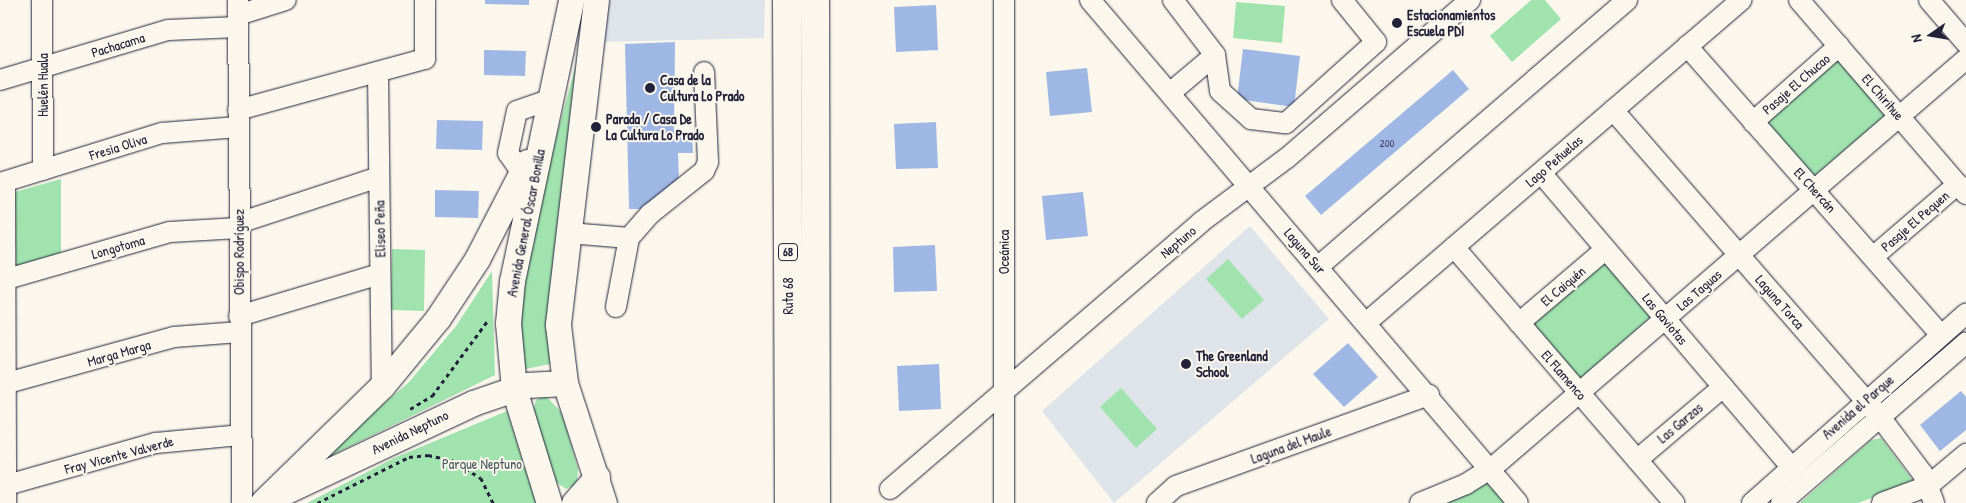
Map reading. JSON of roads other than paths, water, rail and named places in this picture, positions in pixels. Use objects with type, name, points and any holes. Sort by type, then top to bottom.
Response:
[{"type":"highway","name":"Ruta 68","points":[[787,0],[788,503]]},
{"type":"highway","name":"Ruta 68","points":[[815,0],[816,503]]},
{"type":"main road","name":"Avenida General Óscar Bonilla","points":[[549,503],[514,389],[510,302],[571,0]]},
{"type":"main road","points":[[596,0],[558,310],[565,383],[604,503]]},
{"type":"main road","points":[[256,503],[382,386],[458,289],[522,173],[550,101]]},
{"type":"main road","name":"Avenida Neptuno","points":[[256,503],[369,465],[450,412],[514,389],[565,383]]},
{"type":"main road","points":[[574,503],[597,477]]},
{"type":"street","name":"Huelén Huala","points":[[42,0],[43,170]]},
{"type":"street","name":"Pachacama","points":[[0,80],[168,30],[238,14],[286,0]]},
{"type":"street","name":"Fresia Oliva","points":[[2,182],[162,133],[238,119],[378,72],[425,59],[425,0]]},
{"type":"street","name":"Oceánica","points":[[1004,0],[1004,503]]},
{"type":"street","name":"Laguna Sur","points":[[1090,0],[1492,468],[1518,503]]},
{"type":"street","points":[[1173,0],[1215,54],[1220,91],[1251,119],[1286,123],[1376,42],[1342,0]]},
{"type":"street","name":"Neptuno","points":[[890,489],[1201,222],[1250,186],[1470,0]]},
{"type":"street","points":[[1319,266],[1628,0]]},
{"type":"street","name":"Lago Peñuelas","points":[[1367,322],[1741,0]]},
{"type":"street","name":"El Chirihue","points":[[1800,0],[1962,189]]},
{"type":"street","points":[[1929,0],[1966,43]]},
{"type":"street","name":"Obispo Rodríguez","points":[[238,14],[240,435],[256,503]]},
{"type":"street","name":"El Chercán","points":[[1687,46],[1941,335]]},
{"type":"street","name":"Pasaje El Chucao","points":[[1753,122],[1839,46]]},
{"type":"street","points":[[1170,93],[1215,54]]},
{"type":"street","name":"Las Taguas","points":[[1420,503],[1466,484],[1492,468],[1966,59]]},
{"type":"street","name":"Eliseo Peña","points":[[378,72],[382,386]]},
{"type":"street","points":[[616,307],[629,238],[650,214],[704,171],[708,162],[704,72]]},
{"type":"street","name":"Laguna Torca","points":[[1614,110],[1880,417],[1931,494]]},
{"type":"street","name":"Las Gaviotas","points":[[1541,172],[1790,466]]},
{"type":"street","name":"Longotoma","points":[[3,281],[170,232],[239,225],[379,177]]},
{"type":"street","points":[[2,182],[4,492]]},
{"type":"street","name":"Pasaje El Pequen","points":[[1873,257],[1962,189]]},
{"type":"street","points":[[569,232],[629,238]]},
{"type":"street","name":"El Flamenco","points":[[1454,247],[1674,503]]},
{"type":"street","name":"El Caiquén","points":[[1519,323],[1606,249]]},
{"type":"street","name":"Marga Marga","points":[[3,385],[174,337],[239,324],[380,274]]},
{"type":"street","name":"Avenida el Parque","points":[[1752,503],[1790,466],[1966,314]]},
{"type":"street","name":"Avenida el Parque","points":[[1781,503],[1966,343]]},
{"type":"street","name":"Las Garzas","points":[[1637,460],[1723,387]]},
{"type":"street","name":"Laguna del Maule","points":[[1157,503],[1429,395]]},
{"type":"street","name":"Fray Vicente Valverde","points":[[4,492],[156,443],[240,435]]},
{"type":"street","points":[[1882,503],[1931,494],[1966,454]]},
{"type":"place","name":"Estacionamientos Escuela PDI","points":[[1397,23]]},
{"type":"place","name":"Casa de la Cultura Lo Prado","points":[[650,88]]},
{"type":"place","name":"Parada / Casa De La Cultura Lo Prado","points":[[596,127]]},
{"type":"place","name":"The Greenland School","points":[[1186,364]]},
{"type":"park label","name":"Parque Neptuno","points":[[482,464]]}]
